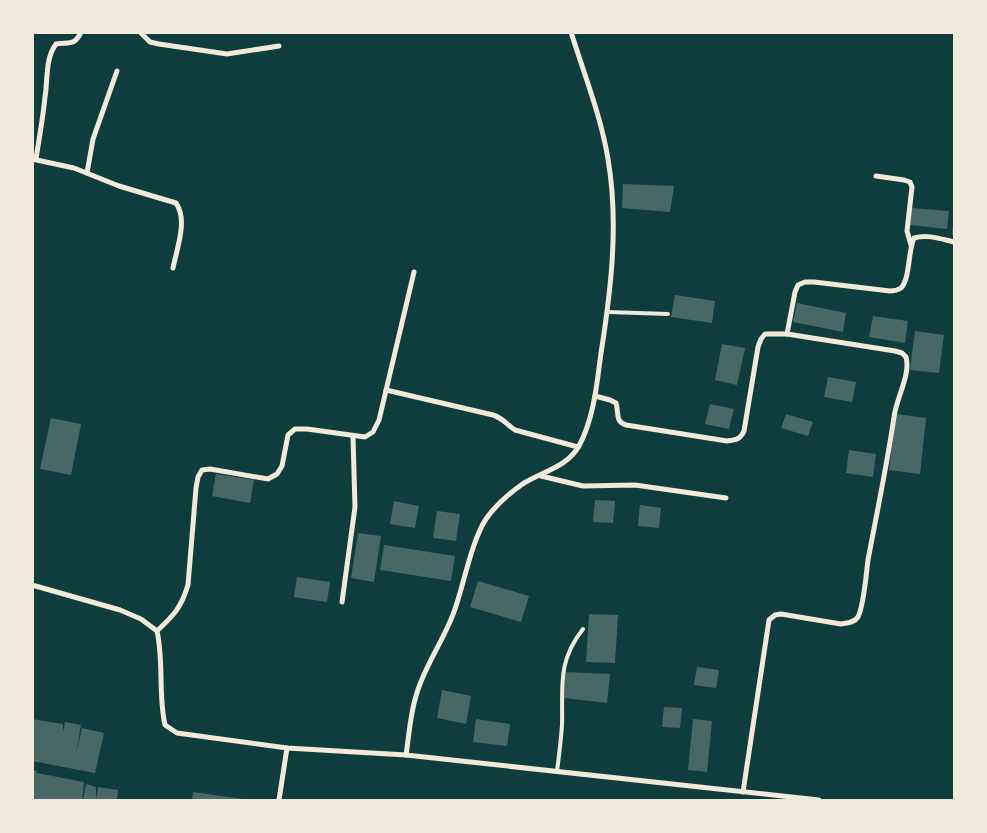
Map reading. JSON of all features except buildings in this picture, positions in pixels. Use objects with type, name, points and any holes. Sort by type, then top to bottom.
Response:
[{"type":"street","points":[[81,32],[77,40],[72,43],[56,44],[49,58],[46,96],[34,159],[87,173],[119,186],[176,203],[181,210],[182,218],[173,268]]},
{"type":"street","points":[[140,32],[150,42],[227,54],[279,46]]},
{"type":"street","points":[[406,755],[416,696],[455,610],[477,538],[486,519],[502,502],[524,484],[558,467],[567,460],[578,447],[585,432],[594,396],[608,312],[613,219],[608,158],[601,128],[571,32]]},
{"type":"street","points":[[87,173],[93,139],[116,72]]},
{"type":"street","points":[[876,176],[910,182],[912,187],[907,231],[911,245]]},
{"type":"street","points":[[787,334],[798,285],[805,282],[814,282],[890,291],[896,290],[902,287],[906,280],[911,245],[914,238],[922,236],[954,242]]},
{"type":"street","points":[[157,631],[176,614],[184,599],[188,585],[196,488],[198,477],[202,470],[210,469],[268,479],[277,474],[282,466],[288,435],[295,429],[307,429],[353,437],[365,437],[374,432],[414,272]]},
{"type":"street","points":[[594,396],[616,403],[618,418],[621,423],[626,425],[727,441],[736,440],[742,436],[744,431],[761,339],[765,334],[787,334],[895,351],[902,353],[906,357],[908,363],[894,412],[886,473],[860,611],[857,619],[850,623],[841,624],[781,614],[775,615],[769,620],[743,792]]},
{"type":"street","points":[[386,390],[494,415],[501,418],[508,426],[515,430],[578,447]]},
{"type":"street","points":[[342,602],[355,507],[353,437]]},
{"type":"street","points":[[541,476],[583,486],[635,486],[726,498]]},
{"type":"street","points":[[32,585],[120,610],[142,619],[157,631],[161,649],[161,706],[165,725],[178,733],[287,748],[406,755],[819,800]]},
{"type":"street","points":[[279,800],[287,748]]},
{"type":"lane","points":[[608,312],[668,314]]},
{"type":"lane","points":[[557,771],[562,724],[561,701],[564,665],[568,650],[583,629]]}]
